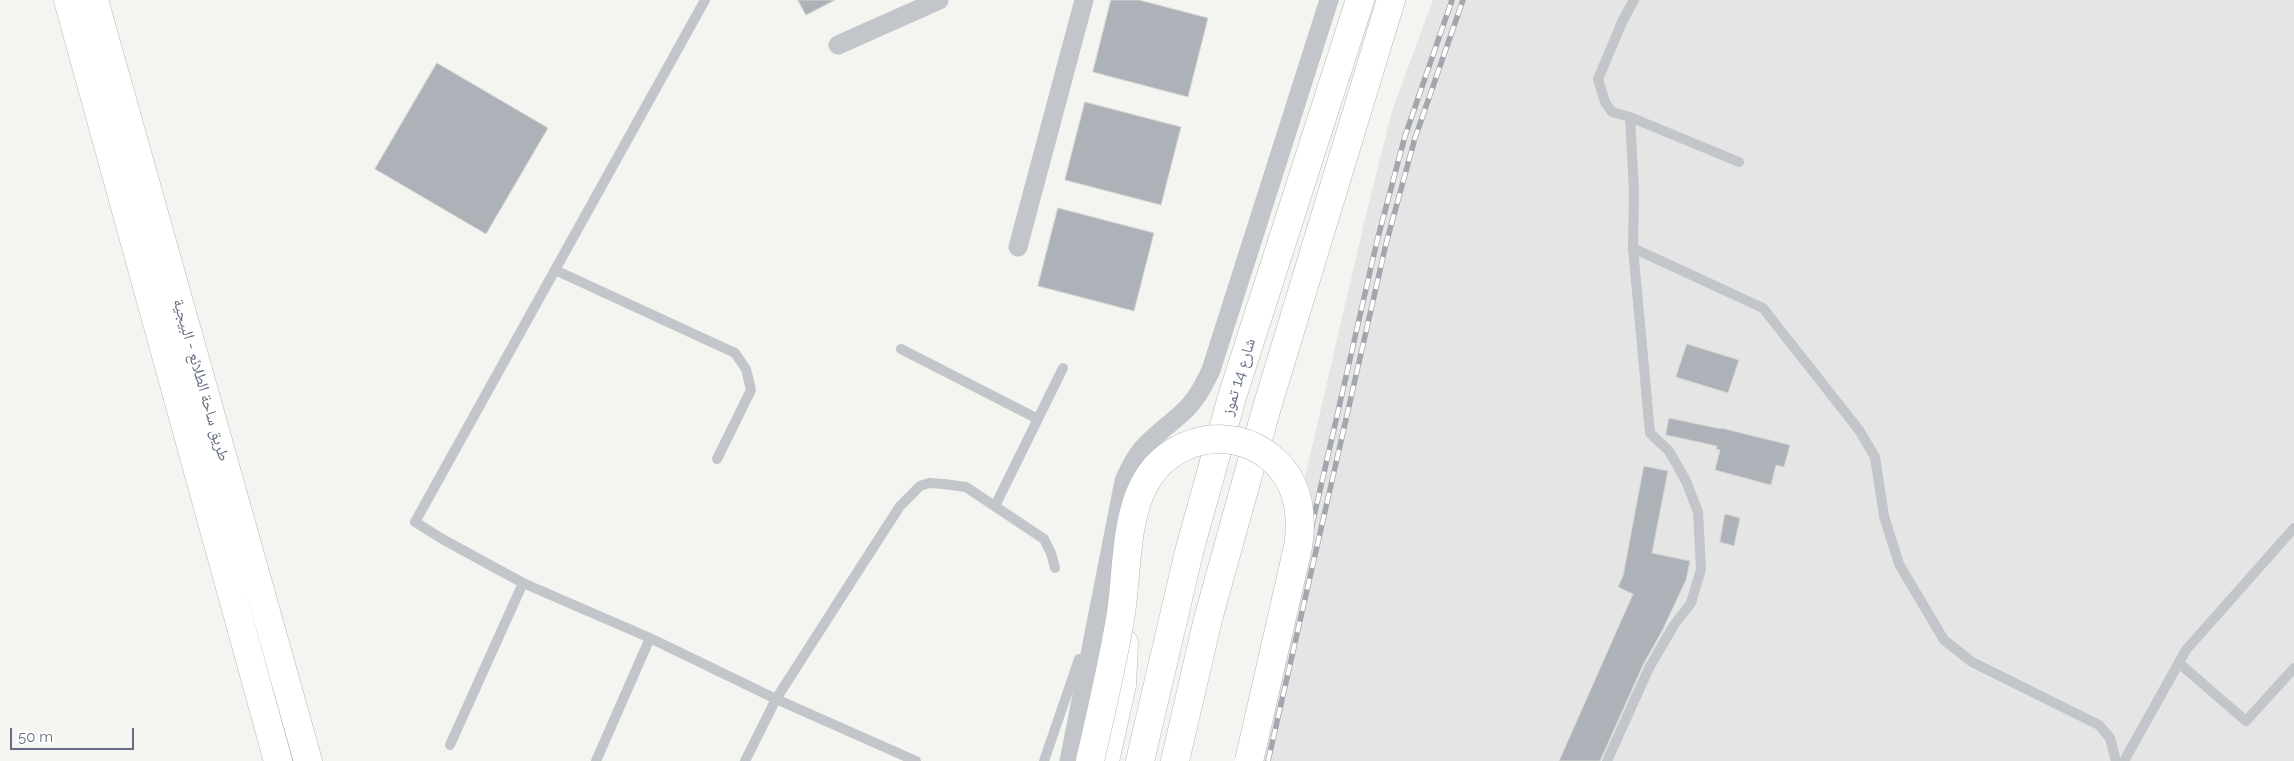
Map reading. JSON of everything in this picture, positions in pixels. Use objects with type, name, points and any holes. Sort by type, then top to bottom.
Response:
[{"type":"main road","name":"طريق ساحة الطلائع - البيجية","points":[[68,0],[278,761]]},
{"type":"main road","name":"طريق ساحة الطلائع - البيجية","points":[[94,0],[308,761]]},
{"type":"main road","name":"شارع 14 تموز","points":[[1140,761],[1189,552],[1232,398],[1360,0]]},
{"type":"main road","points":[[1175,761],[1208,619],[1264,416],[1392,0]]},
{"type":"main road","points":[[1090,761],[1116,641],[1128,551],[1138,499],[1144,484],[1165,458],[1178,448],[1210,439],[1226,439],[1250,445],[1271,458],[1292,483],[1298,498],[1301,515],[1301,531],[1250,758]]},
{"type":"main road","points":[[1106,761],[1122,685],[1128,551]]},
{"type":"main road","points":[[1123,761],[1139,692],[1174,604],[1189,552]]},
{"type":"main road","points":[[1181,761],[1184,721]]},
{"type":"street","points":[[838,46],[939,0]]},
{"type":"street","points":[[1018,247],[1084,0]]},
{"type":"street","points":[[1069,761],[1124,481],[1133,461],[1145,444],[1181,414],[1193,401],[1211,370],[1329,0]]},
{"type":"lane","points":[[705,0],[415,522],[523,583],[650,638],[776,700],[916,761]]},
{"type":"lane","points":[[1634,0],[1623,20],[1598,79],[1605,102],[1612,112],[1630,117],[1739,162]]},
{"type":"lane","points":[[1608,761],[1649,668],[1674,625],[1691,603],[1701,569],[1698,512],[1689,488],[1669,451],[1650,433],[1633,248],[1634,191],[1630,117]]},
{"type":"lane","points":[[1633,248],[1762,308],[1859,430],[1875,457],[1884,516],[1899,564],[1930,613],[1944,640],[1972,662],[2100,725],[2110,738],[2116,761]]},
{"type":"lane","points":[[555,270],[735,353],[746,369],[751,390],[717,459]]},
{"type":"lane","points":[[901,350],[1038,419]]},
{"type":"lane","points":[[995,506],[1063,368]]},
{"type":"lane","points":[[745,761],[776,700],[900,506],[920,486],[929,483],[966,487],[1044,539],[1051,553],[1055,568]]},
{"type":"lane","points":[[2124,761],[2186,650],[2294,528]]},
{"type":"lane","points":[[450,744],[523,583]]},
{"type":"lane","points":[[596,761],[650,638]]},
{"type":"lane","points":[[1044,761],[1079,659]]},
{"type":"lane","points":[[2180,663],[2246,721],[2294,668]]},
{"type":"shaded area","points":[[1433,0],[2294,0],[2294,761],[1239,761],[1365,219],[1393,108]]},
{"type":"building","points":[[798,0],[835,0],[806,15]]},
{"type":"building","points":[[1111,0],[1139,0],[1208,18],[1188,97],[1093,72]]},
{"type":"building","points":[[437,63],[548,128],[486,234],[375,169]]},
{"type":"building","points":[[1085,102],[1181,127],[1161,205],[1065,180]]},
{"type":"building","points":[[1058,208],[1154,233],[1134,311],[1038,286]]},
{"type":"building","points":[[1687,344],[1739,360],[1728,393],[1676,377]]},
{"type":"building","points":[[1669,418],[1721,428],[1790,445],[1784,467],[1776,465],[1771,485],[1715,470],[1720,450],[1716,449],[1717,446],[1666,435]]},
{"type":"building","points":[[1644,466],[1668,471],[1652,553],[1690,561],[1686,580],[1662,631],[1643,665],[1600,761],[1559,761],[1633,594],[1618,587],[1623,576]]},
{"type":"building","points":[[1725,514],[1740,518],[1734,546],[1720,542]]},
{"type":"railway","points":[[1258,761],[1377,241],[1405,136],[1452,0]]},
{"type":"railway","points":[[1268,761],[1386,244],[1415,138],[1463,0]]}]
